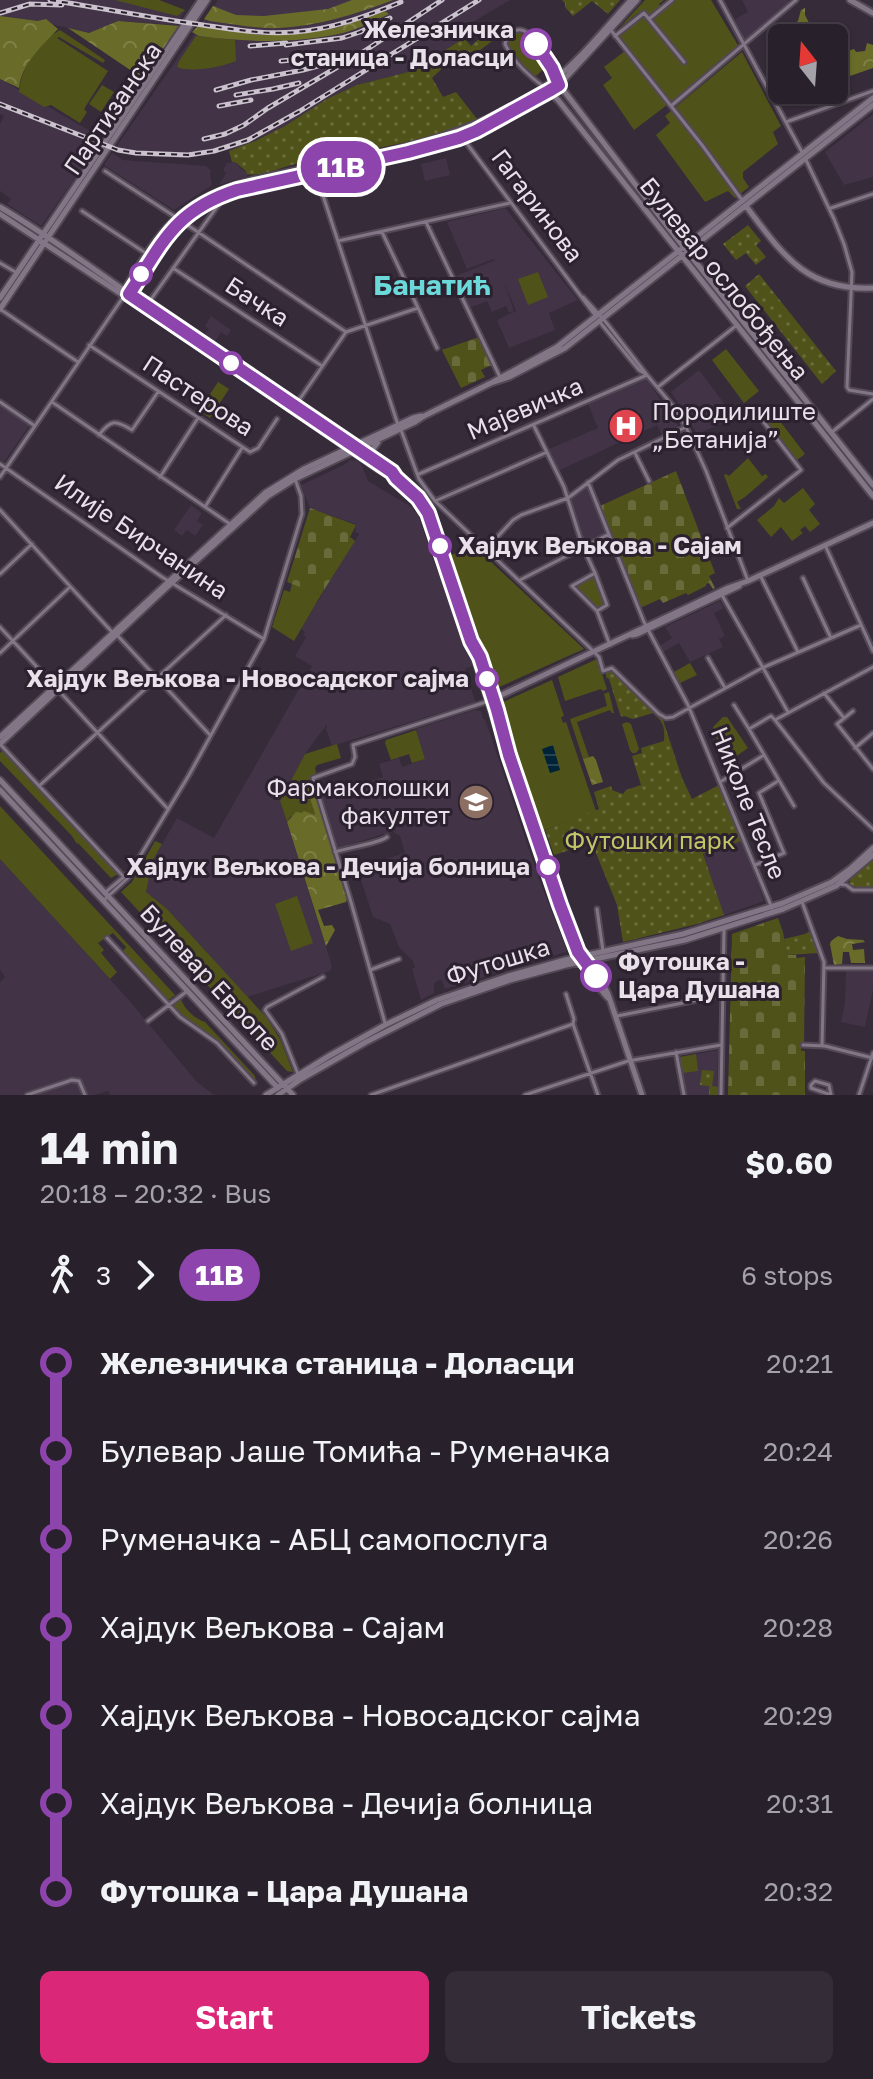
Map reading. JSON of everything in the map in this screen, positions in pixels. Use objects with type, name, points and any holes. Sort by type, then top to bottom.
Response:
[{"type":"main road","name":"Партизанска","points":[[44,238],[204,0]]},
{"type":"main road","points":[[126,294],[147,254],[199,200],[229,186],[421,149],[462,137],[557,82],[634,0]]},
{"type":"main road","points":[[557,82],[634,0]]},
{"type":"main road","points":[[850,0],[873,13]]},
{"type":"main road","name":"Булевар ослобођења","points":[[557,82],[873,485]]},
{"type":"main road","points":[[314,170],[433,141],[481,124],[547,89]]},
{"type":"main road","name":"Булевар ослобођења","points":[[547,89],[873,496]]},
{"type":"main road","points":[[491,383],[557,353],[873,98]]},
{"type":"main road","points":[[804,156],[873,105]]},
{"type":"main road","points":[[745,204],[777,245],[803,271],[821,281],[851,288],[873,288]]},
{"type":"main road","points":[[0,207],[332,437],[381,464],[413,492],[428,513],[471,641],[477,649],[509,755],[580,959],[604,986],[642,1095]]},
{"type":"main road","points":[[0,214],[44,238]]},
{"type":"main road","points":[[126,294],[178,219]]},
{"type":"main road","points":[[0,298],[44,238]]},
{"type":"main road","points":[[0,309],[44,238]]},
{"type":"main road","points":[[126,294],[295,406],[386,475],[396,478]]},
{"type":"main road","points":[[0,737],[277,485],[329,458],[380,440],[413,418],[424,416],[491,383],[549,352],[600,318]]},
{"type":"main road","points":[[232,525],[295,479],[399,427]]},
{"type":"main road","points":[[329,458],[336,448],[332,437]]},
{"type":"main road","points":[[380,440],[372,450],[381,464]]},
{"type":"main road","points":[[491,700],[873,523]]},
{"type":"main road","points":[[0,744],[56,688]]},
{"type":"main road","name":"Булевар Европе","points":[[0,780],[107,894],[282,1090]]},
{"type":"main road","name":"Булевар Европе","points":[[0,790],[282,1090],[293,1095]]},
{"type":"main road","name":"Футошка","points":[[282,1090],[298,1075],[385,1025],[437,1000],[508,976],[685,940],[724,929],[832,882],[873,848]]},
{"type":"main road","name":"Футошка","points":[[282,1090],[420,1013],[467,994],[603,951],[683,934],[802,902],[839,884],[873,855]]},
{"type":"main road","points":[[266,1095],[282,1090]]},
{"type":"street","points":[[649,19],[672,0]]},
{"type":"street","points":[[720,0],[804,156],[844,244],[852,272],[847,387],[873,397],[832,433]]},
{"type":"street","points":[[671,106],[796,0]]},
{"type":"street","points":[[615,36],[643,14],[684,62]]},
{"type":"street","points":[[610,29],[745,204]]},
{"type":"street","points":[[547,89],[508,51],[505,44],[508,34],[519,30],[528,33],[548,62],[557,82]]},
{"type":"street","points":[[786,122],[873,91]]},
{"type":"street","name":"Гагаринова","points":[[462,137],[639,370],[673,406],[706,471],[745,582]]},
{"type":"street","points":[[314,170],[399,427],[418,475],[435,501],[599,657],[603,671],[612,668],[663,717],[673,717],[762,668],[861,625]]},
{"type":"street","points":[[105,171],[346,332]]},
{"type":"street","points":[[829,209],[873,194]]},
{"type":"street","points":[[337,242],[510,203]]},
{"type":"street","points":[[149,302],[219,204]]},
{"type":"street","points":[[82,211],[147,254]]},
{"type":"street","points":[[426,222],[500,377]]},
{"type":"street","points":[[382,231],[437,348]]},
{"type":"street","points":[[0,263],[17,273]]},
{"type":"street","name":"Бачка","points":[[173,268],[322,366]]},
{"type":"street","points":[[0,477],[126,294]]},
{"type":"street","points":[[295,406],[346,332],[418,308]]},
{"type":"street","points":[[0,309],[78,362]]},
{"type":"street","points":[[658,388],[737,325]]},
{"type":"street","name":"Пастерова","points":[[89,345],[250,452],[255,451],[277,419]]},
{"type":"street","name":"Мајевичка","points":[[418,475],[647,375]]},
{"type":"street","points":[[99,435],[113,422],[132,430],[158,392]]},
{"type":"street","points":[[0,402],[35,426]]},
{"type":"street","points":[[52,402],[232,525]]},
{"type":"street","points":[[160,477],[198,418]]},
{"type":"street","points":[[727,528],[801,470],[763,421]]},
{"type":"street","points":[[533,425],[568,498],[583,547],[607,605],[597,611]]},
{"type":"street","points":[[486,550],[521,515],[568,498],[618,460],[686,427]]},
{"type":"street","points":[[205,507],[242,448]]},
{"type":"street","points":[[634,451],[649,481]]},
{"type":"street","points":[[435,501],[545,452]]},
{"type":"street","name":"Илије Бирчанина","points":[[0,464],[170,581],[264,639]]},
{"type":"street","points":[[107,894],[130,876],[264,639],[302,514],[301,496],[295,479]]},
{"type":"street","name":"Николе Тесле","points":[[588,482],[647,628],[690,708],[772,909]]},
{"type":"street","points":[[0,510],[210,735]]},
{"type":"street","points":[[519,581],[609,534]]},
{"type":"street","points":[[0,574],[32,544]]},
{"type":"street","points":[[825,545],[873,651]]},
{"type":"street","points":[[594,574],[572,586],[597,611],[610,645]]},
{"type":"street","points":[[760,575],[798,652]]},
{"type":"street","points":[[803,578],[831,638]]},
{"type":"street","points":[[0,653],[71,586]]},
{"type":"street","points":[[721,594],[788,712]]},
{"type":"street","points":[[39,786],[226,615]]},
{"type":"street","points":[[0,627],[168,809]]},
{"type":"street","points":[[708,658],[725,688]]},
{"type":"street","points":[[775,720],[873,667]]},
{"type":"street","points":[[824,693],[844,718]]},
{"type":"street","points":[[385,1025],[313,781],[315,776],[352,764],[355,757],[352,746],[491,700]]},
{"type":"street","points":[[734,705],[794,806]]},
{"type":"street","points":[[853,711],[837,724],[873,769]]},
{"type":"street","points":[[749,729],[771,716],[824,783],[873,829]]},
{"type":"street","points":[[855,748],[873,733]]},
{"type":"street","points":[[0,744],[123,876]]},
{"type":"street","points":[[720,782],[764,755]]},
{"type":"street","points":[[755,865],[784,853],[759,793],[778,781]]},
{"type":"street","points":[[335,852],[383,841],[387,837]]},
{"type":"street","points":[[101,900],[131,871]]},
{"type":"street","points":[[848,885],[851,875]]},
{"type":"street","points":[[839,884],[848,885],[853,890],[873,890]]},
{"type":"street","points":[[802,902],[821,950],[824,968],[822,1046]]},
{"type":"street","points":[[597,909],[603,951]]},
{"type":"street","points":[[721,1095],[724,929]]},
{"type":"street","points":[[107,938],[169,1007],[217,1043],[254,1083]]},
{"type":"street","points":[[370,970],[399,959]]},
{"type":"street","points":[[824,968],[873,968]]},
{"type":"street","points":[[298,1075],[282,1034],[265,1010],[323,977]]},
{"type":"street","points":[[148,1021],[187,991]]},
{"type":"street","points":[[566,994],[598,1095]]},
{"type":"street","points":[[615,1016],[723,995]]},
{"type":"street","points":[[371,1095],[573,1024]]},
{"type":"street","points":[[525,1095],[630,1060],[721,1045]]},
{"type":"street","points":[[803,1045],[873,1056],[859,1095]]},
{"type":"street","points":[[676,1052],[684,1095]]},
{"type":"street","points":[[27,1095],[72,1080],[79,1081],[85,1095]]},
{"type":"street","points":[[812,1082],[829,1085],[831,1095],[811,1088],[812,1082]]},
{"type":"shaded area","points":[[0,0],[159,0],[185,10],[177,25],[118,21],[89,33],[0,16]]},
{"type":"shaded area","points":[[218,0],[510,0],[461,29],[467,36],[412,71],[357,85],[241,147],[182,158],[114,150]]},
{"type":"shaded area","points":[[742,0],[790,1],[745,40],[735,19],[748,12]]},
{"type":"shaded area","points":[[0,79],[99,136],[92,148],[95,150],[41,226],[7,204],[11,199],[0,191],[0,124],[4,116],[0,114]]},
{"type":"shaded area","points":[[873,114],[873,177],[844,185],[825,152]]},
{"type":"shaded area","points":[[112,153],[123,160],[206,166],[211,171],[212,185],[174,210],[104,165]]},
{"type":"shaded area","points":[[446,158],[450,175],[425,181],[421,164]]},
{"type":"shaded area","points":[[235,162],[248,176],[219,185],[226,173],[223,170],[227,163]]},
{"type":"shaded area","points":[[505,208],[578,300],[549,313],[555,330],[509,348],[497,320],[516,311],[504,282],[514,311],[509,313],[506,306],[492,312],[487,301],[469,308],[456,276],[495,260],[467,269],[447,222]]},
{"type":"shaded area","points":[[211,316],[231,330],[227,336],[221,332],[213,344],[203,337],[209,329],[205,326]]},
{"type":"shaded area","points":[[699,370],[735,418],[697,434],[671,392]]},
{"type":"shaded area","name":"Породилиште „Бетанија”","points":[[647,380],[679,427],[662,435],[657,425],[558,471],[547,450],[598,428],[588,404]]},
{"type":"shaded area","points":[[0,406],[29,426],[4,462],[0,459]]},
{"type":"shaded area","points":[[350,460],[358,461],[368,481],[413,508],[414,512],[417,511],[437,571],[442,570],[474,665],[465,669],[476,704],[332,746],[327,724],[305,754],[280,801],[332,966],[330,971],[247,997],[167,909],[146,892],[153,860],[177,818],[214,838],[312,666],[295,656],[306,637],[301,629],[359,534],[355,532],[356,524],[310,508],[301,485]]},
{"type":"shaded area","points":[[587,486],[605,533],[584,543],[570,498]]},
{"type":"shaded area","points":[[191,505],[202,513],[197,521],[203,525],[195,536],[187,530],[182,536],[174,530]]},
{"type":"shaded area","points":[[720,601],[724,608],[714,613],[725,636],[719,639],[723,647],[690,662],[679,643],[663,652],[659,646],[672,638],[665,627]]},
{"type":"shaded area","points":[[475,710],[481,711],[485,719],[539,879],[567,950],[445,989],[442,980],[437,981],[434,993],[421,1000],[412,969],[415,967],[413,961],[399,947],[390,924],[373,917],[357,868],[405,853],[400,836],[393,832],[383,834],[337,849],[321,797],[383,777],[379,764],[399,758],[402,767],[425,759],[416,729]]},
{"type":"shaded area","points":[[742,841],[764,901],[724,915],[703,854]]},
{"type":"shaded area","points":[[0,859],[128,999],[196,1081],[214,1095],[110,1095],[108,1091],[95,1095],[0,1095],[0,982],[5,977],[0,970]]},
{"type":"shaded area","points":[[846,971],[873,971],[873,990],[865,1027],[841,1022]]},
{"type":"shaded area","points":[[718,1050],[717,1095],[686,1095],[680,1057]]},
{"type":"green space","points":[[115,0],[159,0],[185,10],[177,16]]},
{"type":"green space","points":[[352,0],[393,0],[337,18],[294,27],[253,27],[204,19],[213,6],[236,15],[264,16],[328,9]]},
{"type":"green space","points":[[562,0],[620,0],[608,14],[592,1],[573,16]]},
{"type":"green space","points":[[645,0],[664,0],[659,4],[661,7],[649,16],[645,11],[638,13],[619,28]]},
{"type":"green space","points":[[675,0],[711,0],[739,47],[670,103],[618,35],[644,15],[649,20]]},
{"type":"green space","points":[[805,8],[810,24],[794,24]]},
{"type":"green space","points":[[385,11],[389,14],[355,29],[307,39],[235,40],[199,36],[192,32],[198,26],[261,35],[298,34],[336,28]]},
{"type":"green space","points":[[0,16],[38,21],[46,19],[58,29],[28,63],[19,88],[0,79]]},
{"type":"green space","points":[[118,21],[180,26],[145,80],[68,28],[89,33]]},
{"type":"green space","points":[[60,30],[105,60],[103,63],[57,38],[108,71],[84,109],[87,112],[80,123],[51,105],[44,107],[19,92],[23,73],[32,56]]},
{"type":"green space","points":[[519,32],[531,42],[547,66],[536,76],[524,66],[508,44],[509,37]]},
{"type":"green space","points":[[486,33],[492,41],[458,67],[449,62],[432,78],[443,97],[456,92],[477,119],[412,141],[259,174],[246,174],[232,162],[229,151],[285,126],[327,99],[357,85],[412,71],[464,38],[471,46]]},
{"type":"green space","points":[[196,36],[235,40],[236,61],[206,68],[177,67]]},
{"type":"green space","points":[[867,43],[873,45],[873,68],[848,77],[848,51],[865,51]]},
{"type":"green space","points":[[625,51],[667,105],[634,130],[603,85],[612,78],[604,67]]},
{"type":"green space","points":[[742,52],[781,126],[773,132],[778,144],[743,172],[749,187],[735,198],[728,191],[705,202],[656,135],[670,123],[665,116]]},
{"type":"green space","points":[[102,85],[114,92],[101,112],[89,104]]},
{"type":"green space","points":[[748,225],[761,241],[756,245],[766,257],[756,265],[746,253],[736,260],[723,244]]},
{"type":"green space","points":[[538,272],[548,297],[528,305],[518,279]]},
{"type":"green space","points":[[759,274],[836,371],[822,384],[745,286]]},
{"type":"green space","points":[[479,337],[492,365],[481,370],[485,377],[461,388],[442,350]]},
{"type":"green space","points":[[726,349],[759,391],[744,403],[712,360]]},
{"type":"green space","points":[[218,382],[229,389],[210,418],[199,411]]},
{"type":"green space","points":[[773,412],[805,454],[797,460],[765,419]]},
{"type":"green space","points":[[748,458],[762,476],[766,474],[768,477],[737,502],[741,509],[737,509],[724,475],[729,476]]},
{"type":"green space","points":[[676,471],[715,573],[709,576],[715,588],[709,583],[688,595],[686,593],[663,603],[660,599],[640,608],[598,507]]},
{"type":"green space","points":[[803,488],[815,504],[809,510],[820,524],[810,532],[805,526],[800,530],[803,533],[792,541],[781,527],[771,537],[757,520],[779,498],[784,503]]},
{"type":"green space","points":[[310,508],[356,525],[350,537],[355,541],[321,595],[287,582]]},
{"type":"green space","points":[[474,546],[584,649],[497,688],[451,555]]},
{"type":"green space","points":[[595,573],[607,604],[597,611],[574,587]]},
{"type":"green space","points":[[292,583],[321,595],[294,641],[272,627],[284,590],[290,592]]},
{"type":"green space","points":[[597,659],[607,689],[565,701],[558,677]]},
{"type":"green space","points":[[690,663],[697,675],[680,683],[674,672]]},
{"type":"green space","name":"Футошки парк","points":[[612,670],[662,717],[692,799],[719,785],[742,841],[703,854],[724,915],[623,942],[617,905],[592,843],[554,855],[545,830],[599,809],[594,792],[611,786],[612,790],[623,794],[641,785],[632,756],[642,753],[641,748],[664,741],[663,725],[653,713],[633,719],[622,717],[606,677],[606,672]]},
{"type":"green space","points":[[552,680],[564,716],[561,717],[563,723],[566,722],[596,811],[542,831],[501,703]]},
{"type":"green space","points":[[609,692],[614,713],[610,710],[577,722],[589,757],[583,759],[570,719],[607,706],[604,694]]},
{"type":"green space","points":[[727,717],[748,748],[728,762],[721,752],[713,727]]},
{"type":"green space","points":[[622,724],[631,724],[639,749],[636,753],[630,750]]},
{"type":"green space","points":[[416,730],[425,759],[412,763],[409,754],[391,760],[386,740]]},
{"type":"green space","points":[[337,744],[341,758],[317,765],[316,773],[308,783],[315,816],[299,814],[290,817],[287,822],[280,801],[305,754]]},
{"type":"green space","points":[[3,750],[108,864],[122,872],[111,878],[77,844],[0,761]]},
{"type":"green space","points":[[593,756],[603,782],[592,785],[583,759]]},
{"type":"green space","points":[[311,779],[347,899],[346,902],[318,910],[324,926],[332,925],[335,930],[326,946],[287,822],[296,812],[315,815],[309,792]]},
{"type":"green space","points":[[0,806],[175,995],[167,1001],[123,951],[126,947],[113,933],[98,943],[104,950],[101,953],[117,972],[110,979],[0,859]]},
{"type":"green space","points":[[155,841],[162,844],[153,860],[146,892],[167,909],[266,1017],[280,1039],[293,1072],[287,1071],[121,892],[132,882]]},
{"type":"green space","points":[[873,857],[873,887],[853,888],[849,885],[851,876]]},
{"type":"green space","points":[[297,896],[313,943],[291,951],[275,904]]},
{"type":"green space","points":[[778,918],[787,955],[805,957],[804,1042],[801,1051],[805,1051],[805,1095],[728,1095],[732,934]]},
{"type":"green space","points":[[810,931],[819,953],[787,955],[784,939]]},
{"type":"green space","points":[[838,936],[865,942],[852,944],[853,950],[864,949],[865,963],[851,963],[849,952],[843,952],[842,964],[834,965],[830,944]]},
{"type":"green space","points":[[181,999],[190,1013],[205,1022],[255,1076],[256,1083],[219,1042],[174,1009],[172,1006]]},
{"type":"green space","points":[[696,1054],[698,1071],[683,1073],[680,1057]]},
{"type":"green space","points":[[702,1070],[714,1071],[712,1086],[718,1087],[718,1095],[709,1095],[709,1086],[700,1085]]},
{"type":"water","points":[[553,745],[560,770],[550,773],[542,749]]},
{"type":"railway","points":[[50,0],[272,33],[336,25],[401,2]]},
{"type":"railway","points":[[204,139],[244,125],[442,0]]},
{"type":"railway","points":[[0,104],[118,150],[188,155],[214,151],[248,140],[300,111],[479,0]]},
{"type":"railway","points":[[0,13],[30,4],[62,5]]},
{"type":"railway","points":[[286,45],[342,38],[390,18]]},
{"type":"railway","points":[[250,46],[286,43]]},
{"type":"railway","points":[[281,61],[313,58]]},
{"type":"railway","points":[[216,90],[336,61]]},
{"type":"railway","points":[[236,95],[299,83]]},
{"type":"railway","points":[[219,106],[251,100]]},
{"type":"bus line","name":"11B","points":[[536,44],[559,85],[476,131],[435,146],[237,190],[211,200],[173,227],[129,294],[392,472],[422,504],[432,524],[471,641],[480,657],[509,755],[560,905],[578,952],[596,976]]},
{"type":"place","name":"Железничка станица - Доласци","points":[[536,44]]},
{"type":"place","name":"Породилиште „Бетанија”","points":[[626,426]]},
{"type":"place","name":"Хајдук Вељкова - Сајам","points":[[440,546]]},
{"type":"place","name":"Хајдук Вељкова - Новосадског сајма","points":[[487,679]]},
{"type":"place","name":"Фармаколошки факултет","points":[[476,802]]},
{"type":"place","name":"Хајдук Вељкова - Дечија болница","points":[[548,867]]},
{"type":"place","name":"Футошка - Цара Душана","points":[[596,976]]},
{"type":"district","name":"Банатић","points":[[432,285]]}]
